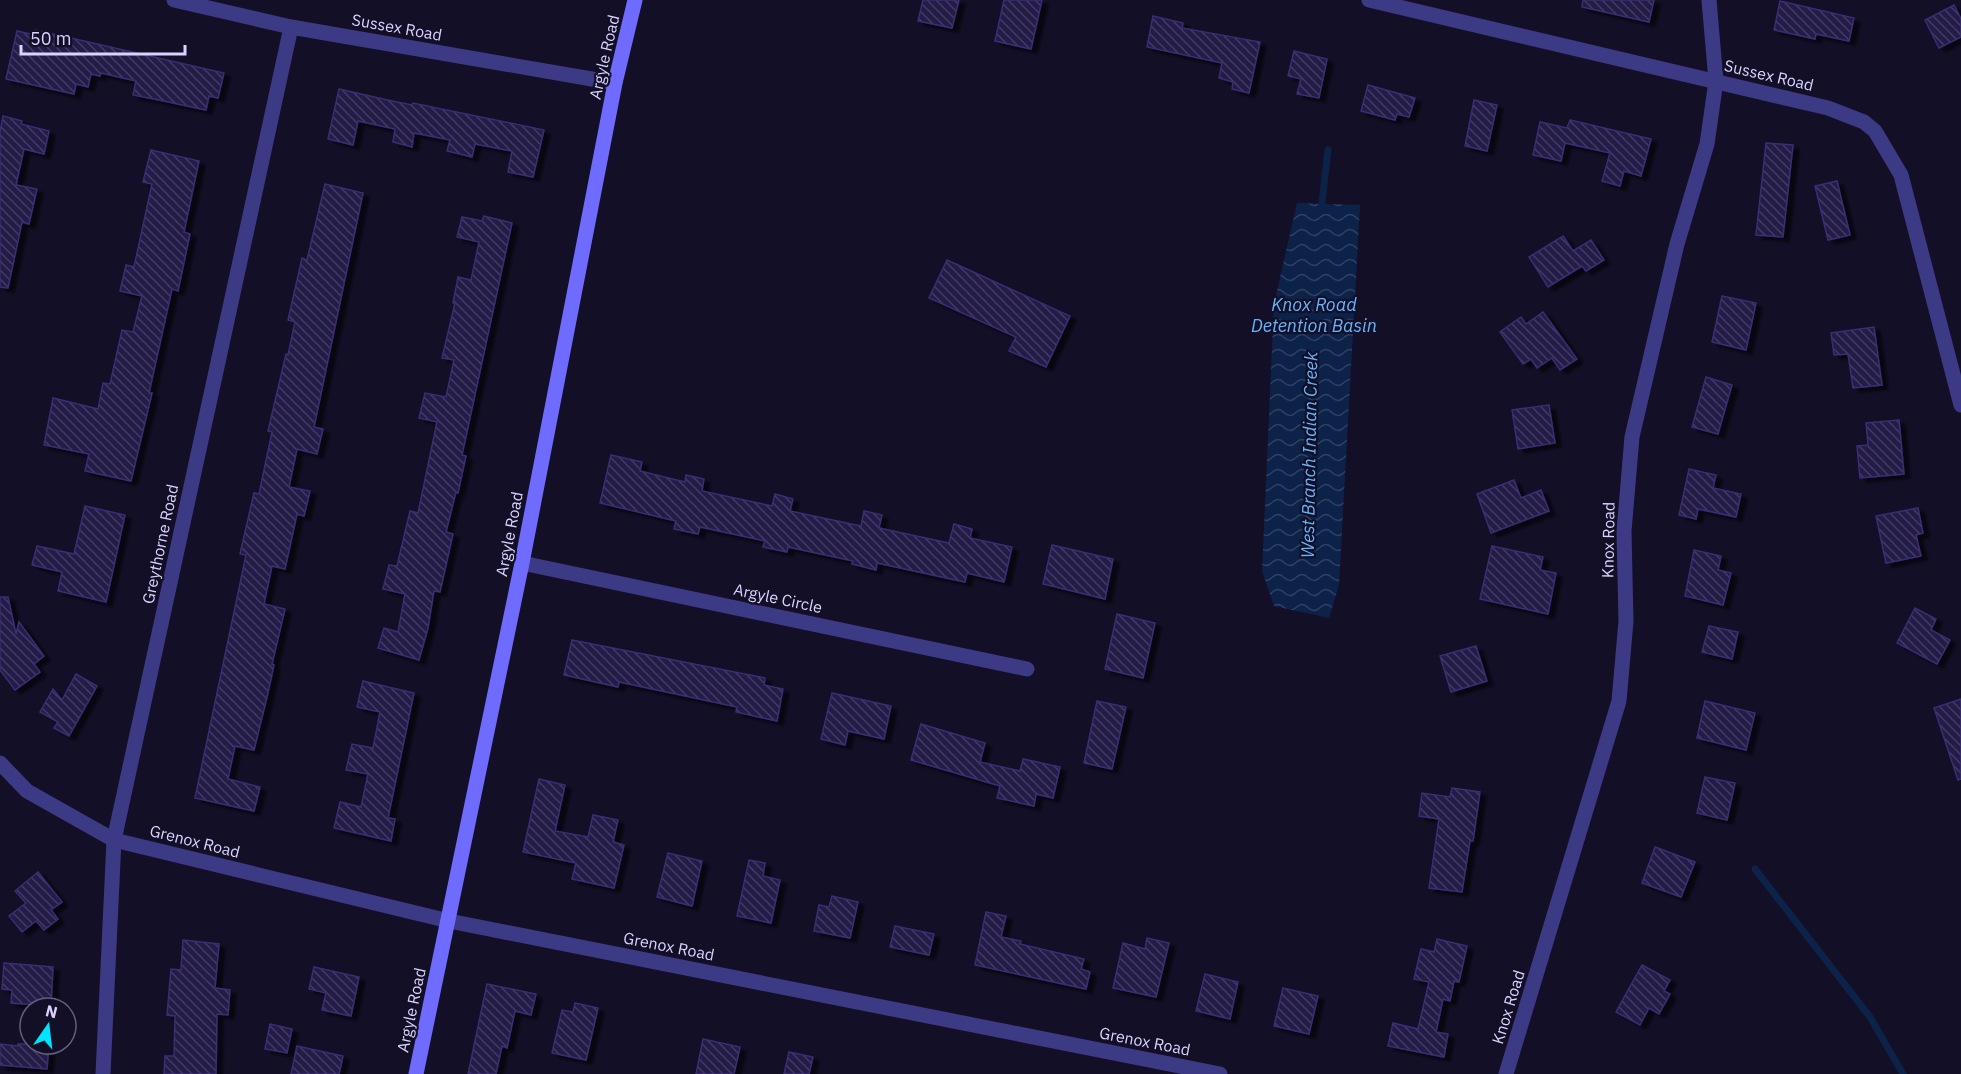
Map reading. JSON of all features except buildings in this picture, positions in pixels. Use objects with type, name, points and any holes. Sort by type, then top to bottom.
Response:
[{"type":"street","name":"Sussex Road","points":[[174,0],[291,27],[615,83]]},
{"type":"street","name":"Argyle Road","points":[[416,1074],[522,563],[615,83],[635,0]]},
{"type":"street","name":"Sussex Road","points":[[1369,0],[1828,108],[1864,122],[1875,131],[1901,175],[1961,405]]},
{"type":"street","name":"Knox Road","points":[[1506,1074],[1619,701],[1626,621],[1624,531],[1632,437],[1677,244],[1707,144],[1716,81],[1708,0]]},
{"type":"street","name":"Greythorne Road","points":[[103,1074],[114,840],[291,27]]},
{"type":"street","name":"Argyle Circle","points":[[522,563],[1027,669]]},
{"type":"street","name":"Grenox Road","points":[[0,763],[27,791],[114,840],[449,921],[1220,1074]]},
{"type":"water","name":"Knox Road Detention Basin","points":[[1297,203],[1360,205],[1339,585],[1329,618],[1274,606],[1262,571],[1274,304]]},
{"type":"waterway","name":"West Branch Indian Creek","points":[[1321,210],[1328,150]]},
{"type":"waterway","name":"West Branch Indian Creek","points":[[1755,869],[1870,1017],[1903,1074]]}]
